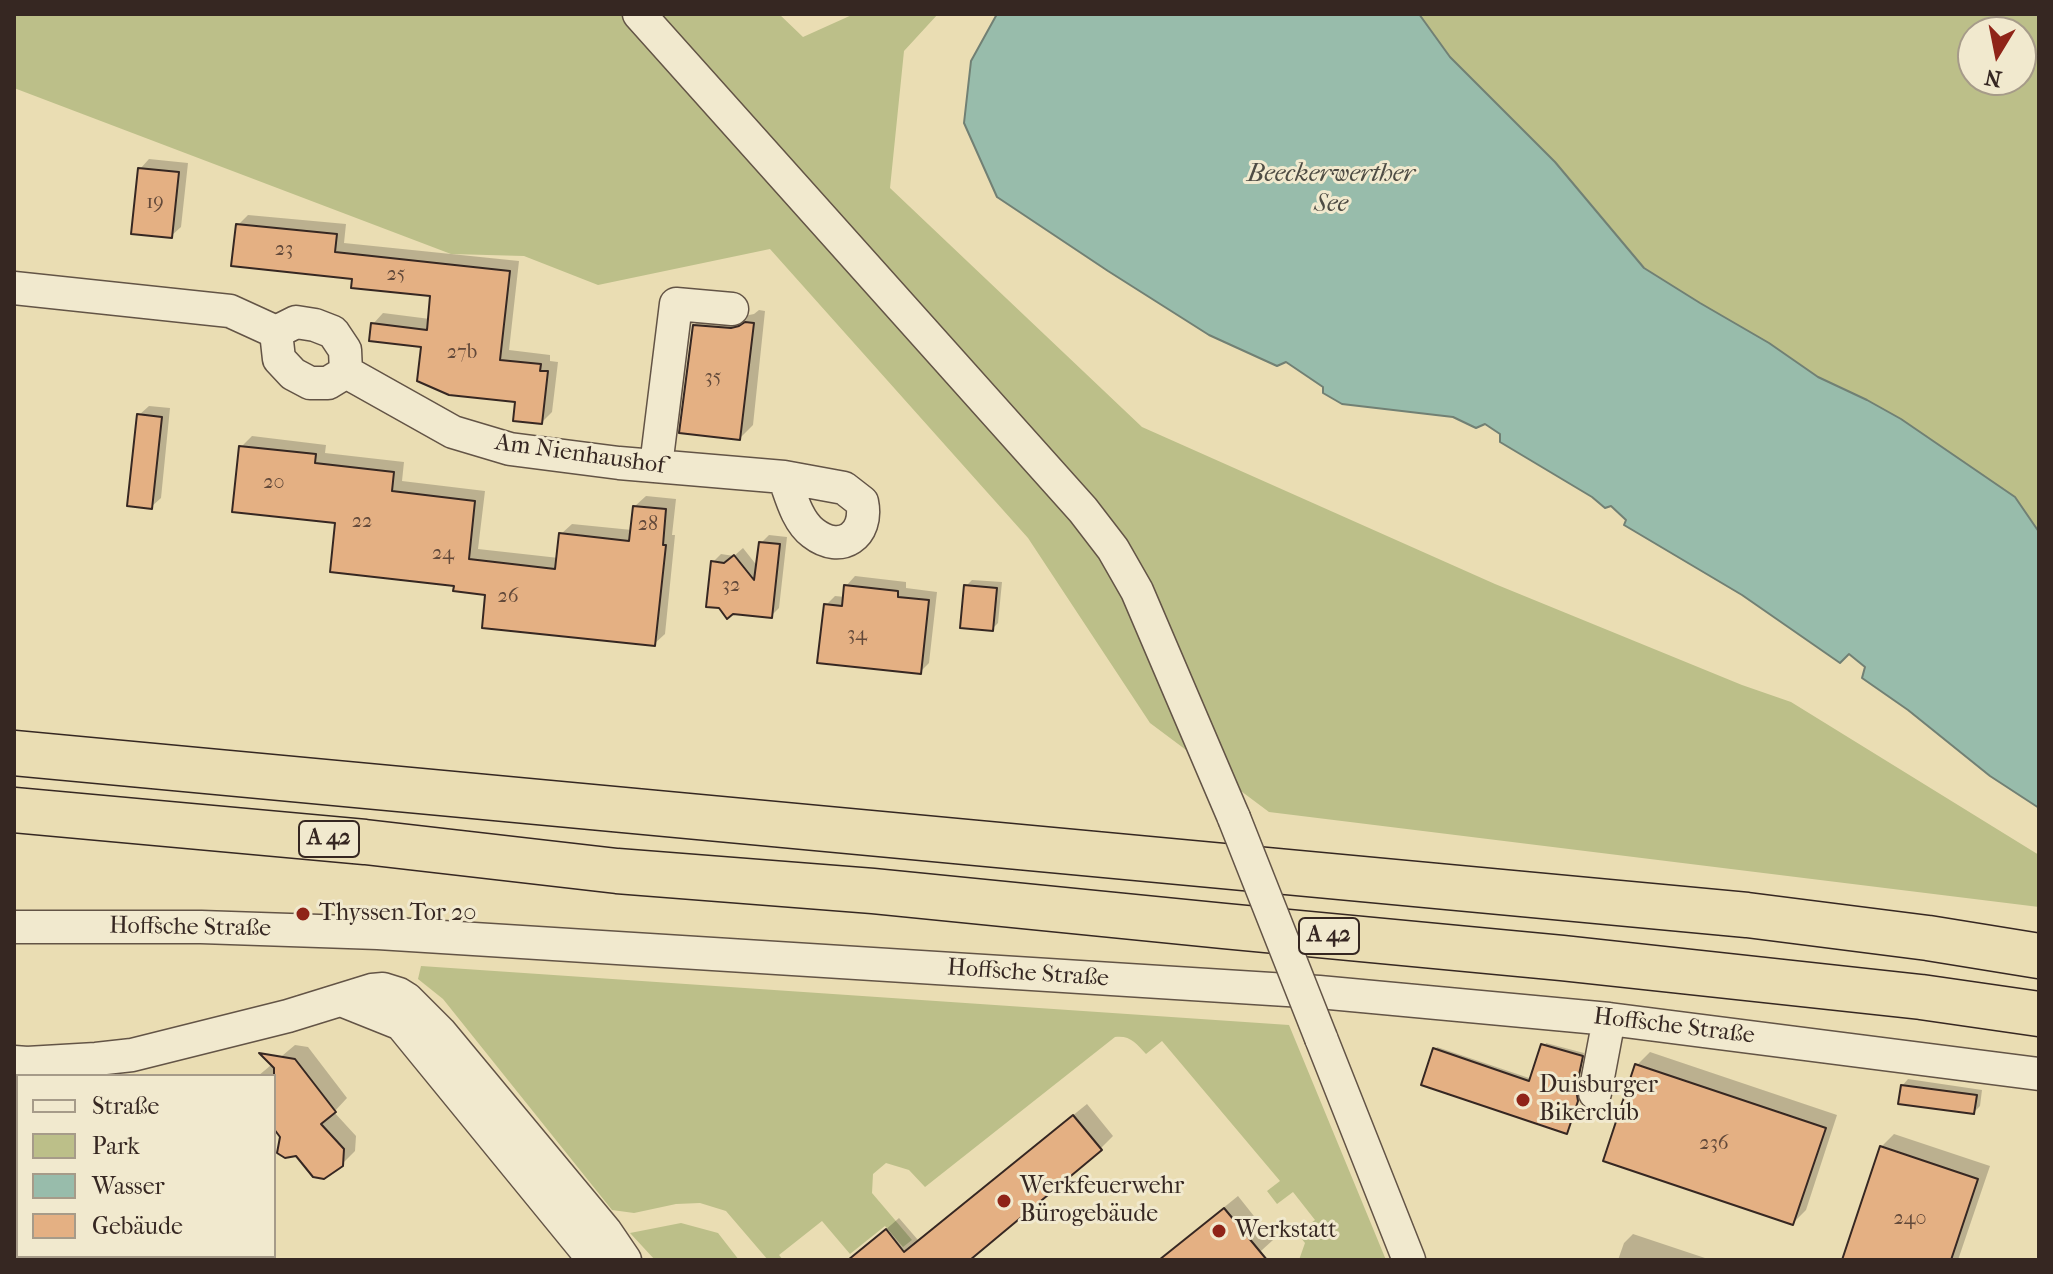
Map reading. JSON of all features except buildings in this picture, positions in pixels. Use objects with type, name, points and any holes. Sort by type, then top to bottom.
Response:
[{"type":"highway","points":[[14,724],[113,762]]},
{"type":"highway","name":"A 42","points":[[14,753],[1747,915],[2039,956]]},
{"type":"highway","name":"A 42","points":[[23,813],[365,842],[617,871],[873,891],[1562,958],[1891,994],[2039,1014]]},
{"type":"street","points":[[639,14],[1073,498],[1106,539],[1137,591],[1234,818],[1409,1260]]},
{"type":"street","points":[[14,288],[230,311],[276,332]]},
{"type":"street","points":[[656,466],[676,304],[732,309]]},
{"type":"street","points":[[296,322],[333,332],[345,350],[346,372],[328,383],[310,383],[293,374],[279,359],[276,332],[296,322]]},
{"type":"street","name":"Am Nienhaushof","points":[[346,372],[453,432],[510,449],[784,477]]},
{"type":"street","name":"Hoffsche Straße","points":[[14,927],[201,927],[378,933],[1319,992],[1609,1019],[2039,1074]]},
{"type":"street","points":[[14,1062],[47,1069],[132,1055],[288,1016],[372,990],[383,989],[399,994],[440,1032],[606,1232],[625,1260]]},
{"type":"street","points":[[341,1000],[401,1024],[594,1260]]},
{"type":"street","points":[[1595,1093],[1609,1019]]},
{"type":"green space","points":[[14,14],[779,14],[803,37],[854,14],[938,14],[904,51],[890,188],[1142,427],[1495,584],[1791,702],[2039,855],[2039,907],[1269,812],[1150,723],[1028,538],[770,249],[598,285],[524,256],[451,254],[14,88]]},
{"type":"green space","points":[[1419,14],[2039,14],[2039,532],[2015,497],[1901,419],[1818,377],[1769,343],[1644,268],[1555,162],[1450,57]]},
{"type":"green space","points":[[421,966],[1289,1025],[1386,1260],[1299,1260],[1305,1243],[1297,1233],[1315,1220],[1293,1192],[1277,1204],[1267,1191],[1280,1181],[1162,1041],[1146,1054],[1125,1037],[1115,1037],[925,1187],[909,1170],[886,1163],[873,1174],[872,1193],[912,1240],[903,1247],[885,1226],[850,1254],[822,1221],[779,1255],[783,1260],[768,1260],[726,1211],[700,1203],[676,1204],[634,1213],[612,1210],[443,999],[418,979]]},
{"type":"green space","points":[[681,1223],[718,1233],[739,1260],[655,1260],[630,1233]]},
{"type":"water","name":"Beeckerwerther See","points":[[997,14],[1419,14],[1450,57],[1555,162],[1644,268],[1769,343],[1818,377],[1901,419],[2015,497],[2039,532],[2039,808],[1990,776],[1908,710],[1862,678],[1865,667],[1849,654],[1840,663],[1742,595],[1624,525],[1626,520],[1611,506],[1605,508],[1500,442],[1500,434],[1485,424],[1476,428],[1453,417],[1342,404],[1323,393],[1323,387],[1286,362],[1277,366],[1209,335],[997,197],[964,123],[971,61]]},
{"type":"place","name":"Thyssen Tor 20","points":[[303,914]]},
{"type":"place","name":"Duisburger Bikerclub","points":[[1523,1100]]},
{"type":"place","name":"Werkfeuerwehr Bürogebäude","points":[[1004,1201]]},
{"type":"place","name":"Werkstatt","points":[[1219,1231]]}]
